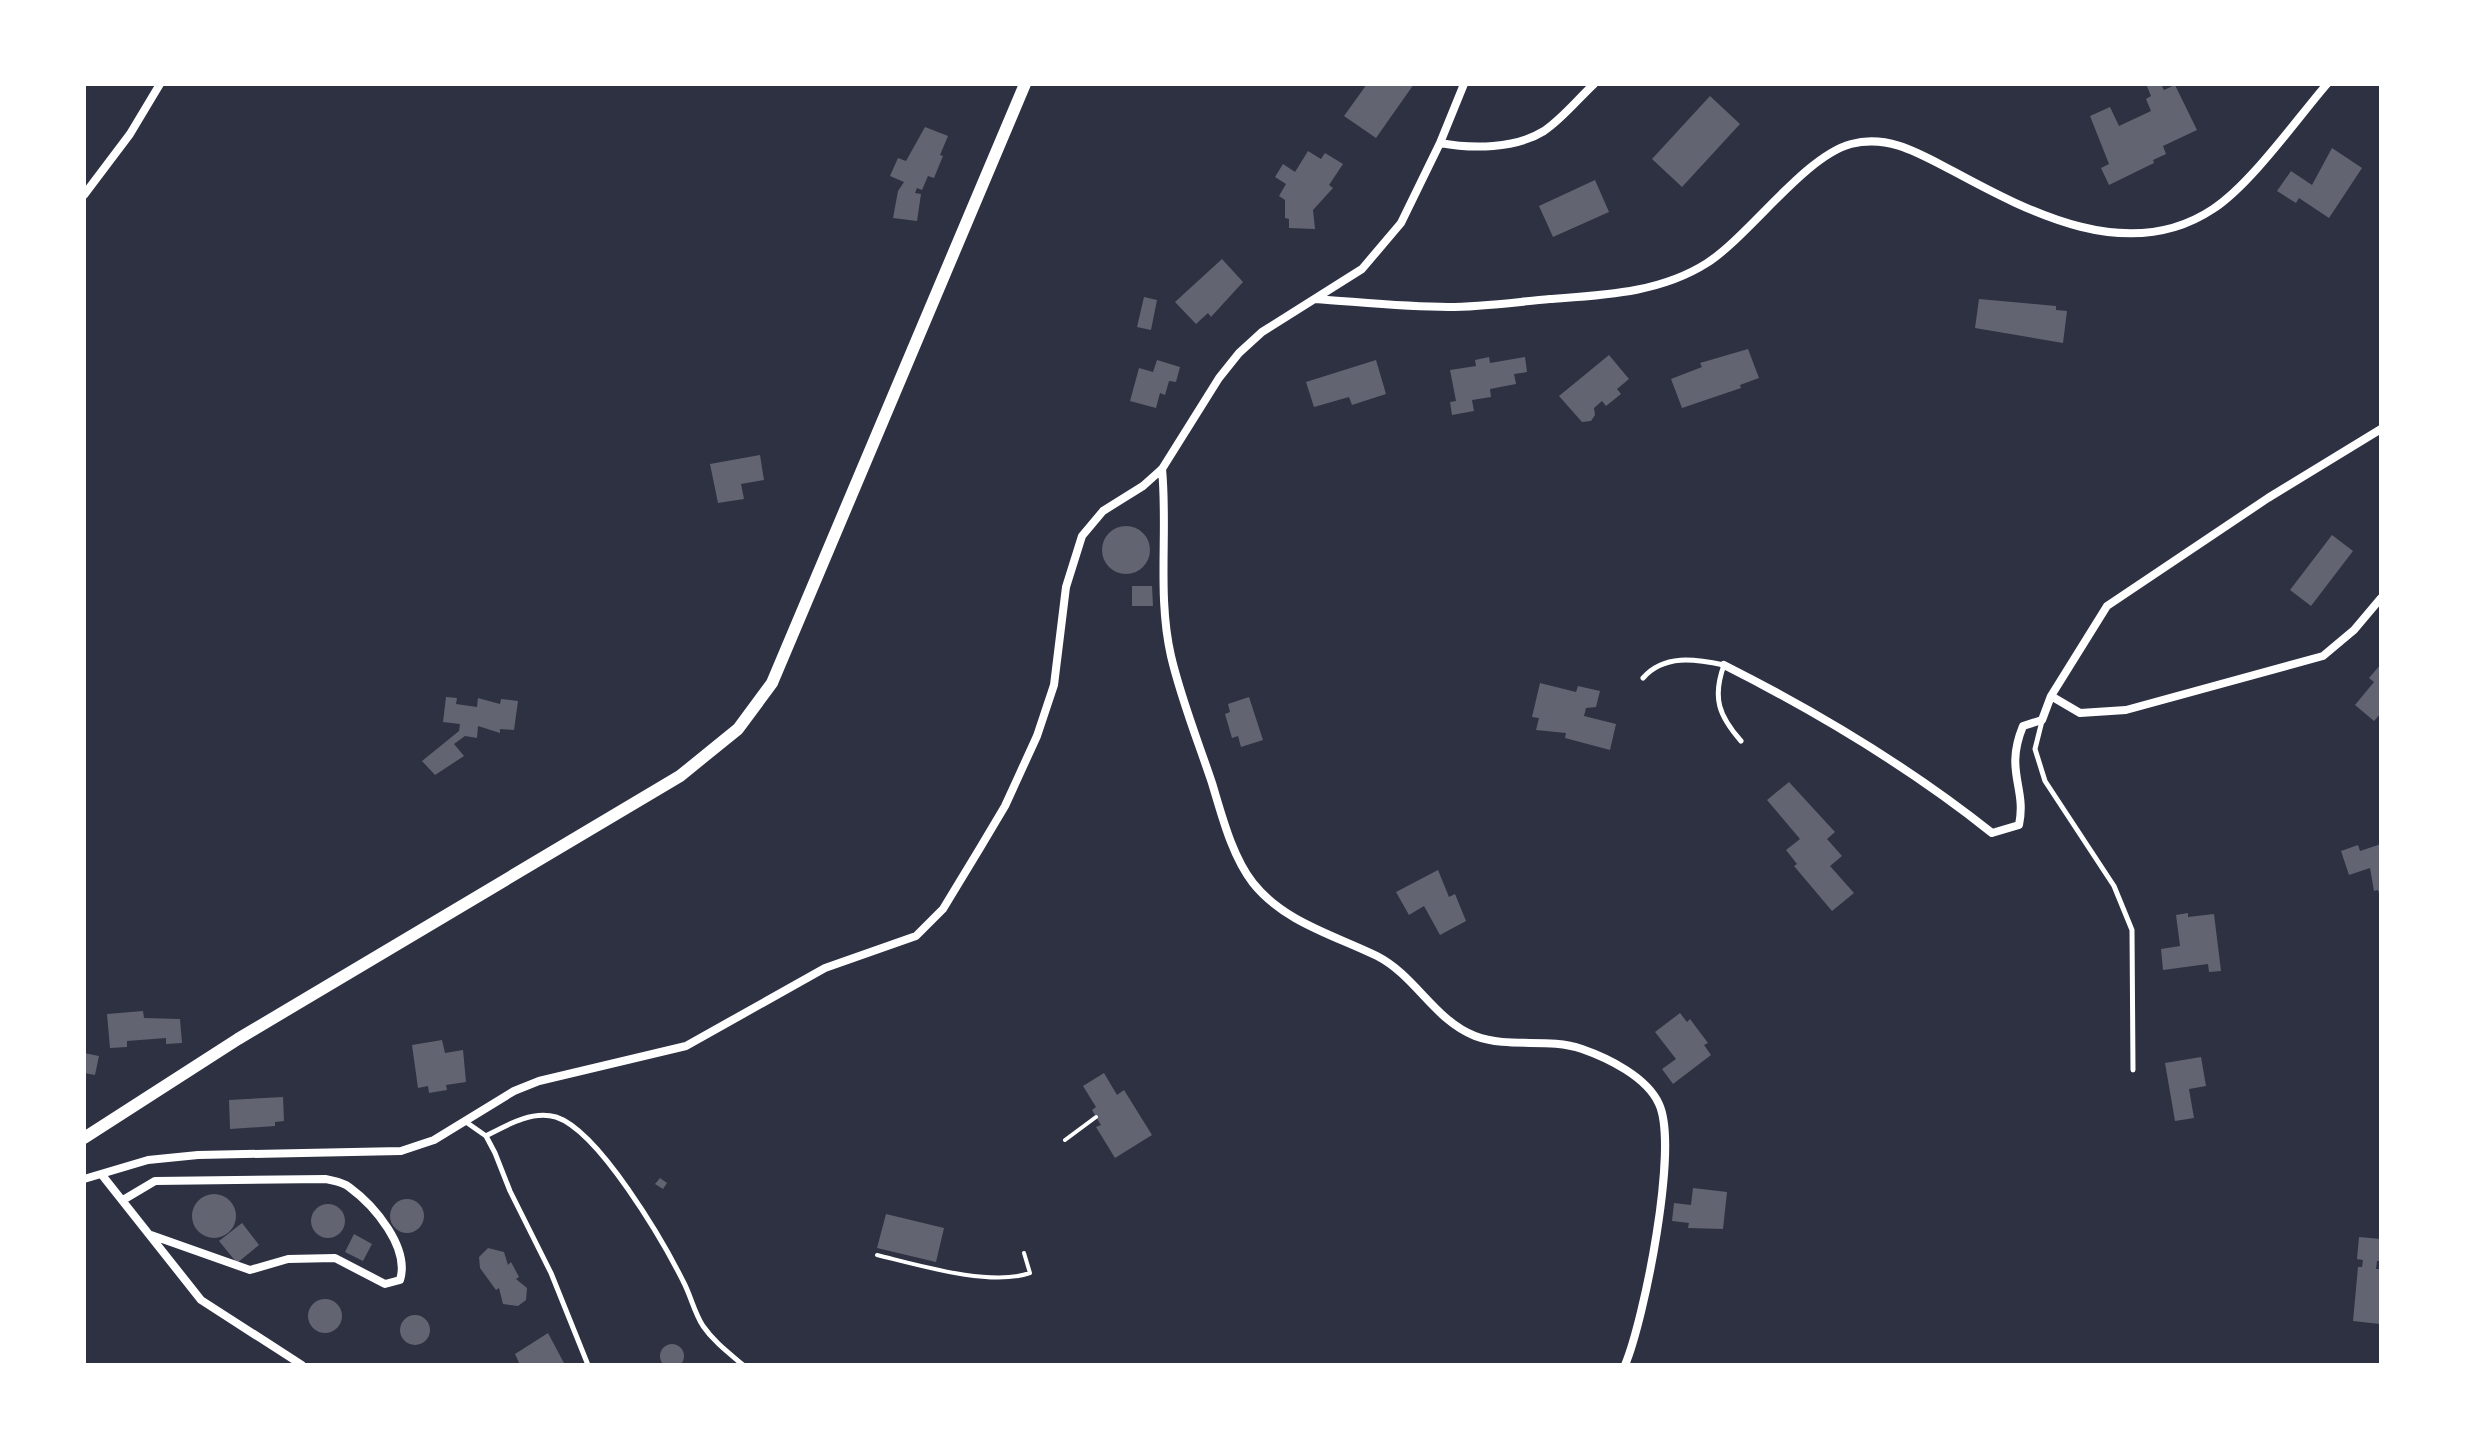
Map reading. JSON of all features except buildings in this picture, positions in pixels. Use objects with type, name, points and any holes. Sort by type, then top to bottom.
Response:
[{"type":"main road","points":[[84,1138],[238,1039],[680,776],[747,720],[772,683],[803,614],[1025,84]]},
{"type":"street","points":[[84,195],[130,134],[160,84]]},
{"type":"street","points":[[84,1179],[148,1160],[198,1155],[401,1151],[434,1140],[514,1091],[539,1081],[686,1046],[712,1035],[805,978],[847,959],[899,945],[930,925],[1005,806],[1037,736],[1054,685],[1066,587],[1082,536],[1103,511],[1143,486],[1162,469],[1219,378],[1239,353],[1262,332],[1362,269],[1401,223],[1440,143],[1464,84]]},
{"type":"street","points":[[1440,143],[1463,148],[1519,142],[1544,131],[1594,84]]},
{"type":"street","points":[[1315,299],[1448,307],[1601,296],[1655,287],[1708,262],[1808,170],[1847,144],[1874,140],[1906,146],[2044,216],[2088,229],[2170,231],[2214,209],[2248,177],[2327,84]]},
{"type":"street","points":[[1724,665],[1798,703],[1928,781],[1992,833],[2019,825],[2022,811],[2013,768],[2023,726],[2042,720],[2051,696],[2107,606],[2268,498],[2381,429]]},
{"type":"street","points":[[1162,469],[1166,516],[1166,612],[1171,656],[1224,822],[1251,881],[1279,909],[1396,968],[1459,1028],[1493,1042],[1555,1043],[1580,1049],[1632,1075],[1660,1104],[1665,1122],[1659,1217],[1637,1336],[1625,1365]]},
{"type":"street","points":[[2051,696],[2080,713],[2126,710],[2323,656],[2354,630],[2381,598]]},
{"type":"street","points":[[102,1175],[201,1300],[302,1365]]},
{"type":"street","points":[[123,1200],[155,1181],[326,1179],[348,1185],[364,1202],[395,1239],[405,1265],[400,1280],[385,1284],[335,1258],[288,1259],[250,1270],[151,1235]]},
{"type":"lane","points":[[1643,678],[1652,668],[1673,660],[1724,665],[1718,681],[1719,707],[1723,721],[1741,741]]},
{"type":"lane","points":[[2042,720],[2035,749],[2045,781],[2114,886],[2132,930],[2133,1070]]},
{"type":"lane","points":[[486,1136],[520,1120],[542,1115],[567,1122],[579,1132],[638,1205],[684,1283],[705,1329],[743,1365]]},
{"type":"lane","points":[[466,1122],[486,1136],[551,1273],[588,1365]]},
{"type":"path","points":[[1065,1140],[1096,1117]]},
{"type":"path","points":[[877,1255],[934,1268],[1005,1277],[1030,1273],[1024,1253]]}]
